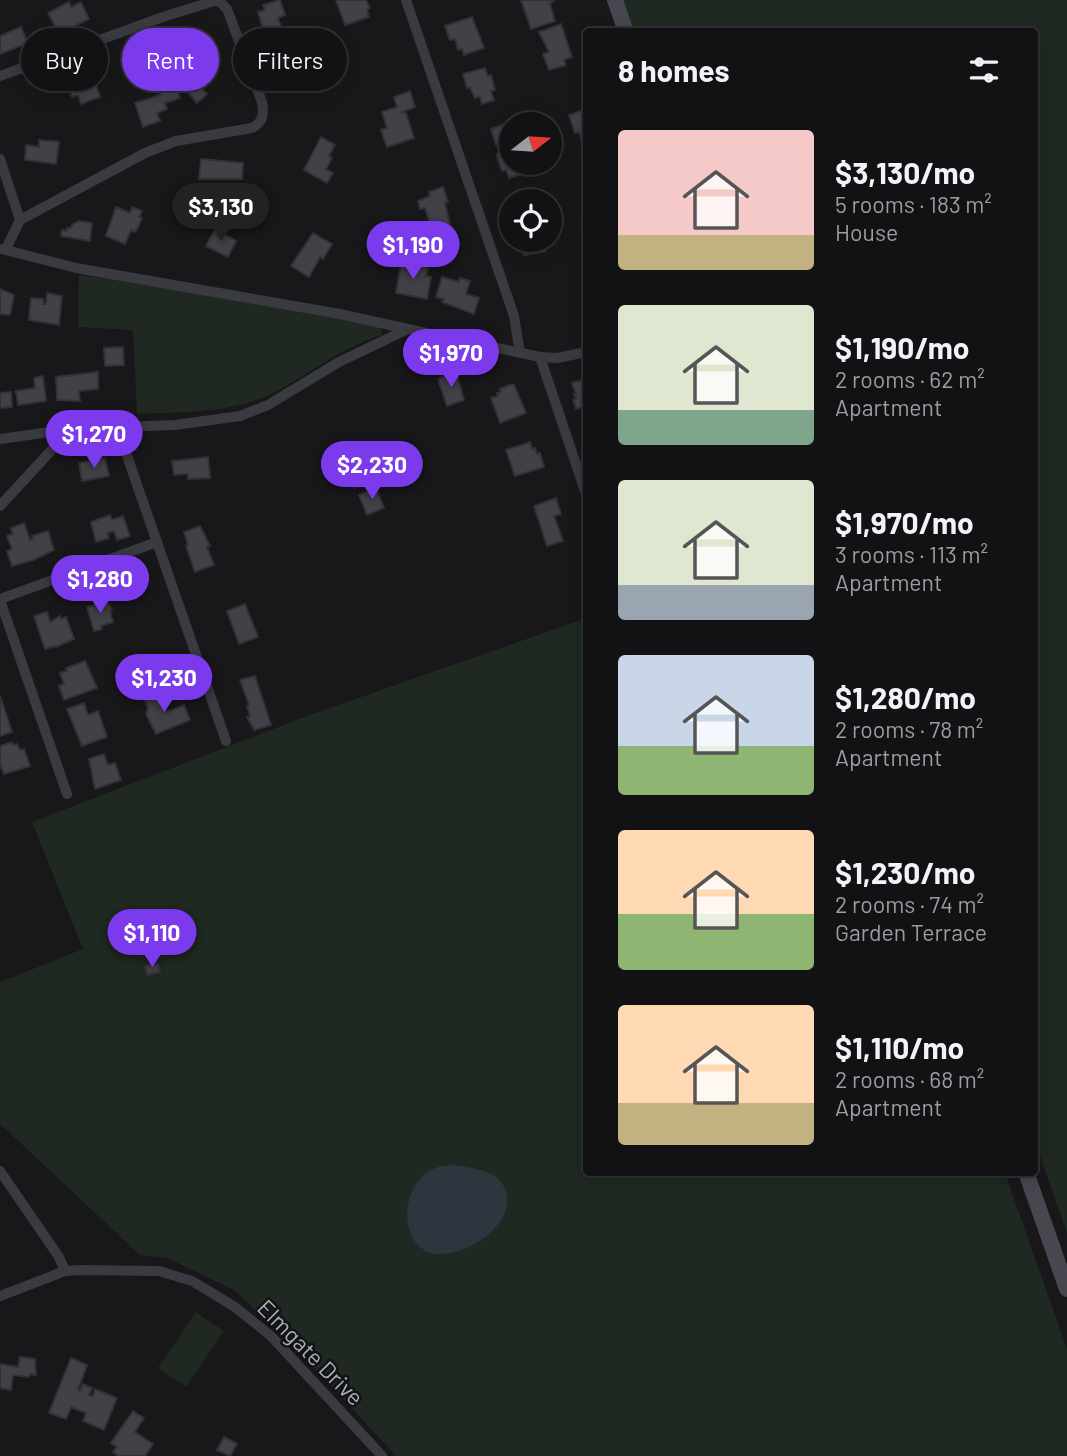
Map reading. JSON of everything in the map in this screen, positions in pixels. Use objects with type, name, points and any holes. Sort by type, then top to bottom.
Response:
[{"type":"street","points":[[406,0],[514,316],[520,353]]},
{"type":"street","points":[[615,0],[625,28]]},
{"type":"street","points":[[0,76],[185,9],[214,1],[220,2],[227,9],[262,102],[264,113],[261,121],[252,128],[176,141],[154,149],[20,220],[3,249],[76,268],[340,314],[520,353],[557,358],[583,353]]},
{"type":"street","points":[[0,159],[20,220]]},
{"type":"street","points":[[0,439],[71,429],[206,421],[255,411],[340,362],[408,329]]},
{"type":"street","points":[[540,356],[583,485]]},
{"type":"street","points":[[117,427],[226,741]]},
{"type":"street","points":[[0,506],[71,429]]},
{"type":"street","points":[[67,794],[0,600],[157,542]]},
{"type":"street","points":[[0,1171],[59,1257],[65,1271]]},
{"type":"street","points":[[1027,1176],[1067,1289]]},
{"type":"street","name":"Elmgate Drive","points":[[0,1296],[65,1271],[159,1271],[192,1281],[235,1307],[271,1336],[382,1456]]},
{"type":"shaded area","points":[[623,0],[1067,0],[1067,1233],[1038,1150],[1038,28],[633,28]]},
{"type":"shaded area","points":[[79,275],[142,283],[381,326],[382,335],[352,347],[283,388],[254,401],[204,411],[137,414],[133,330],[78,327]]},
{"type":"shaded area","points":[[583,619],[583,1176],[1006,1176],[1067,1349],[1067,1456],[396,1456],[298,1350],[234,1290],[167,1258],[140,1255],[0,1124],[0,982],[83,949],[32,822],[307,716]]},
{"type":"shaded area","points":[[450,1165],[489,1173],[503,1185],[507,1200],[500,1221],[482,1239],[459,1251],[437,1254],[423,1249],[413,1239],[408,1225],[408,1209],[411,1193],[420,1179],[433,1169]]},
{"type":"shaded area","points":[[196,1312],[224,1331],[186,1387],[158,1368]]},
{"type":"building","points":[[280,0],[285,15],[278,18],[282,28],[263,28],[258,12],[265,10],[263,5]]},
{"type":"building","points":[[336,0],[366,0],[370,8],[367,10],[369,17],[345,25]]},
{"type":"building","points":[[521,0],[555,0],[550,4],[555,21],[531,29]]},
{"type":"building","points":[[69,2],[71,7],[81,2],[89,19],[71,28],[56,28],[48,13]]},
{"type":"building","points":[[472,17],[484,48],[464,55],[462,49],[458,50],[455,39],[450,40],[445,26]]},
{"type":"building","points":[[561,24],[572,57],[564,60],[566,65],[549,70],[543,54],[549,52],[539,32]]},
{"type":"building","points":[[21,27],[21,46],[0,54],[0,36]]},
{"type":"building","points":[[485,68],[488,76],[491,75],[495,90],[491,91],[494,100],[482,104],[480,96],[475,98],[470,87],[467,88],[463,74]]},
{"type":"building","points":[[70,91],[98,91],[100,97],[81,104],[78,95],[72,97]]},
{"type":"building","points":[[159,91],[178,91],[180,98],[165,103],[167,109],[157,113],[160,121],[143,127],[135,103],[160,95]]},
{"type":"building","points":[[187,91],[204,91],[207,94],[197,103]]},
{"type":"building","points":[[410,91],[415,107],[402,112],[406,113],[414,138],[387,147],[381,130],[387,128],[382,112],[397,107],[394,97]]},
{"type":"building","points":[[583,110],[583,144],[579,132],[575,133],[569,115]]},
{"type":"building","points":[[499,126],[499,144],[496,145],[491,129]]},
{"type":"building","points":[[321,137],[335,145],[326,169],[333,173],[327,183],[304,170]]},
{"type":"building","points":[[39,140],[59,142],[56,164],[25,160],[26,145],[39,147]]},
{"type":"building","points":[[201,159],[243,163],[242,179],[199,179]]},
{"type":"building","points":[[443,187],[448,202],[445,203],[450,225],[432,230],[425,208],[420,209],[418,201],[430,196],[429,192]]},
{"type":"building","points":[[116,207],[130,213],[132,207],[142,211],[137,229],[135,232],[131,230],[125,244],[106,236]]},
{"type":"building","points":[[79,221],[92,223],[90,241],[61,236],[62,230],[67,231],[67,228]]},
{"type":"building","points":[[215,229],[236,241],[228,257],[206,246]]},
{"type":"building","points":[[313,233],[332,244],[323,259],[320,257],[309,277],[291,266]]},
{"type":"building","points":[[401,263],[428,268],[426,276],[431,277],[427,299],[396,293]]},
{"type":"building","points":[[442,277],[459,282],[460,278],[470,281],[466,294],[479,298],[474,314],[442,302],[444,299],[436,297]]},
{"type":"building","points":[[0,289],[14,295],[10,315],[0,314]]},
{"type":"building","points":[[47,293],[62,296],[59,325],[29,320],[31,298],[43,299],[43,304],[46,304]]},
{"type":"building","points":[[123,347],[124,365],[105,366],[104,348]]},
{"type":"building","points":[[98,372],[98,389],[79,391],[80,401],[57,400],[56,377]]},
{"type":"building","points":[[452,372],[458,379],[464,400],[447,406],[438,379]]},
{"type":"building","points":[[43,376],[46,401],[18,405],[16,391],[35,388],[34,378]]},
{"type":"building","points":[[582,380],[583,407],[576,409],[573,400],[576,399],[576,394],[572,383]]},
{"type":"building","points":[[514,385],[526,413],[500,423],[491,398],[498,396],[500,389]]},
{"type":"building","points":[[11,392],[12,407],[0,408],[0,393]]},
{"type":"building","points":[[530,442],[532,449],[535,448],[537,454],[540,453],[544,467],[515,476],[506,450]]},
{"type":"building","points":[[208,457],[210,478],[188,479],[188,474],[174,475],[172,461]]},
{"type":"building","points":[[105,458],[109,476],[82,481],[79,463]]},
{"type":"building","points":[[361,460],[369,482],[354,488],[346,466]]},
{"type":"building","points":[[376,488],[384,508],[367,515],[359,495]]},
{"type":"building","points":[[556,498],[561,514],[554,516],[563,541],[547,546],[534,506]]},
{"type":"building","points":[[110,515],[112,520],[123,516],[130,536],[117,540],[114,531],[107,533],[109,538],[96,542],[91,522]]},
{"type":"building","points":[[24,523],[30,540],[33,539],[32,536],[48,531],[54,550],[12,566],[7,551],[12,549],[7,536],[13,534],[11,528]]},
{"type":"building","points":[[200,526],[210,546],[207,547],[214,565],[195,572],[184,532]]},
{"type":"building","points":[[108,602],[113,622],[94,631],[87,607]]},
{"type":"building","points":[[245,604],[258,637],[239,644],[227,611]]},
{"type":"building","points":[[47,612],[50,622],[60,616],[61,619],[66,617],[74,639],[45,649],[34,616]]},
{"type":"building","points":[[85,661],[97,688],[64,700],[59,686],[64,684],[60,673]]},
{"type":"building","points":[[255,676],[271,725],[254,730],[247,717],[250,716],[249,705],[240,680]]},
{"type":"building","points":[[159,692],[167,712],[184,705],[190,720],[156,734],[146,714],[148,709],[144,698]]},
{"type":"building","points":[[0,696],[12,732],[0,736]]},
{"type":"building","points":[[84,703],[88,715],[98,711],[107,737],[82,746],[67,709]]},
{"type":"building","points":[[12,742],[13,745],[17,744],[20,750],[24,749],[30,766],[4,774],[0,764],[0,746]]},
{"type":"building","points":[[104,754],[108,765],[115,763],[121,780],[95,789],[89,759]]},
{"type":"building","points":[[158,963],[160,972],[147,975],[145,966]]},
{"type":"building","points":[[20,1357],[35,1359],[36,1375],[13,1375],[11,1390],[0,1388],[0,1364],[18,1367]]},
{"type":"building","points":[[71,1358],[87,1365],[78,1390],[80,1391],[83,1384],[92,1388],[89,1395],[93,1396],[95,1389],[117,1398],[104,1430],[83,1421],[86,1413],[71,1407],[66,1419],[49,1413]]},
{"type":"building","points":[[133,1411],[144,1418],[135,1432],[153,1444],[145,1456],[118,1456],[113,1452],[117,1447],[111,1443]]},
{"type":"building","points":[[224,1437],[237,1444],[230,1456],[217,1450]]}]
